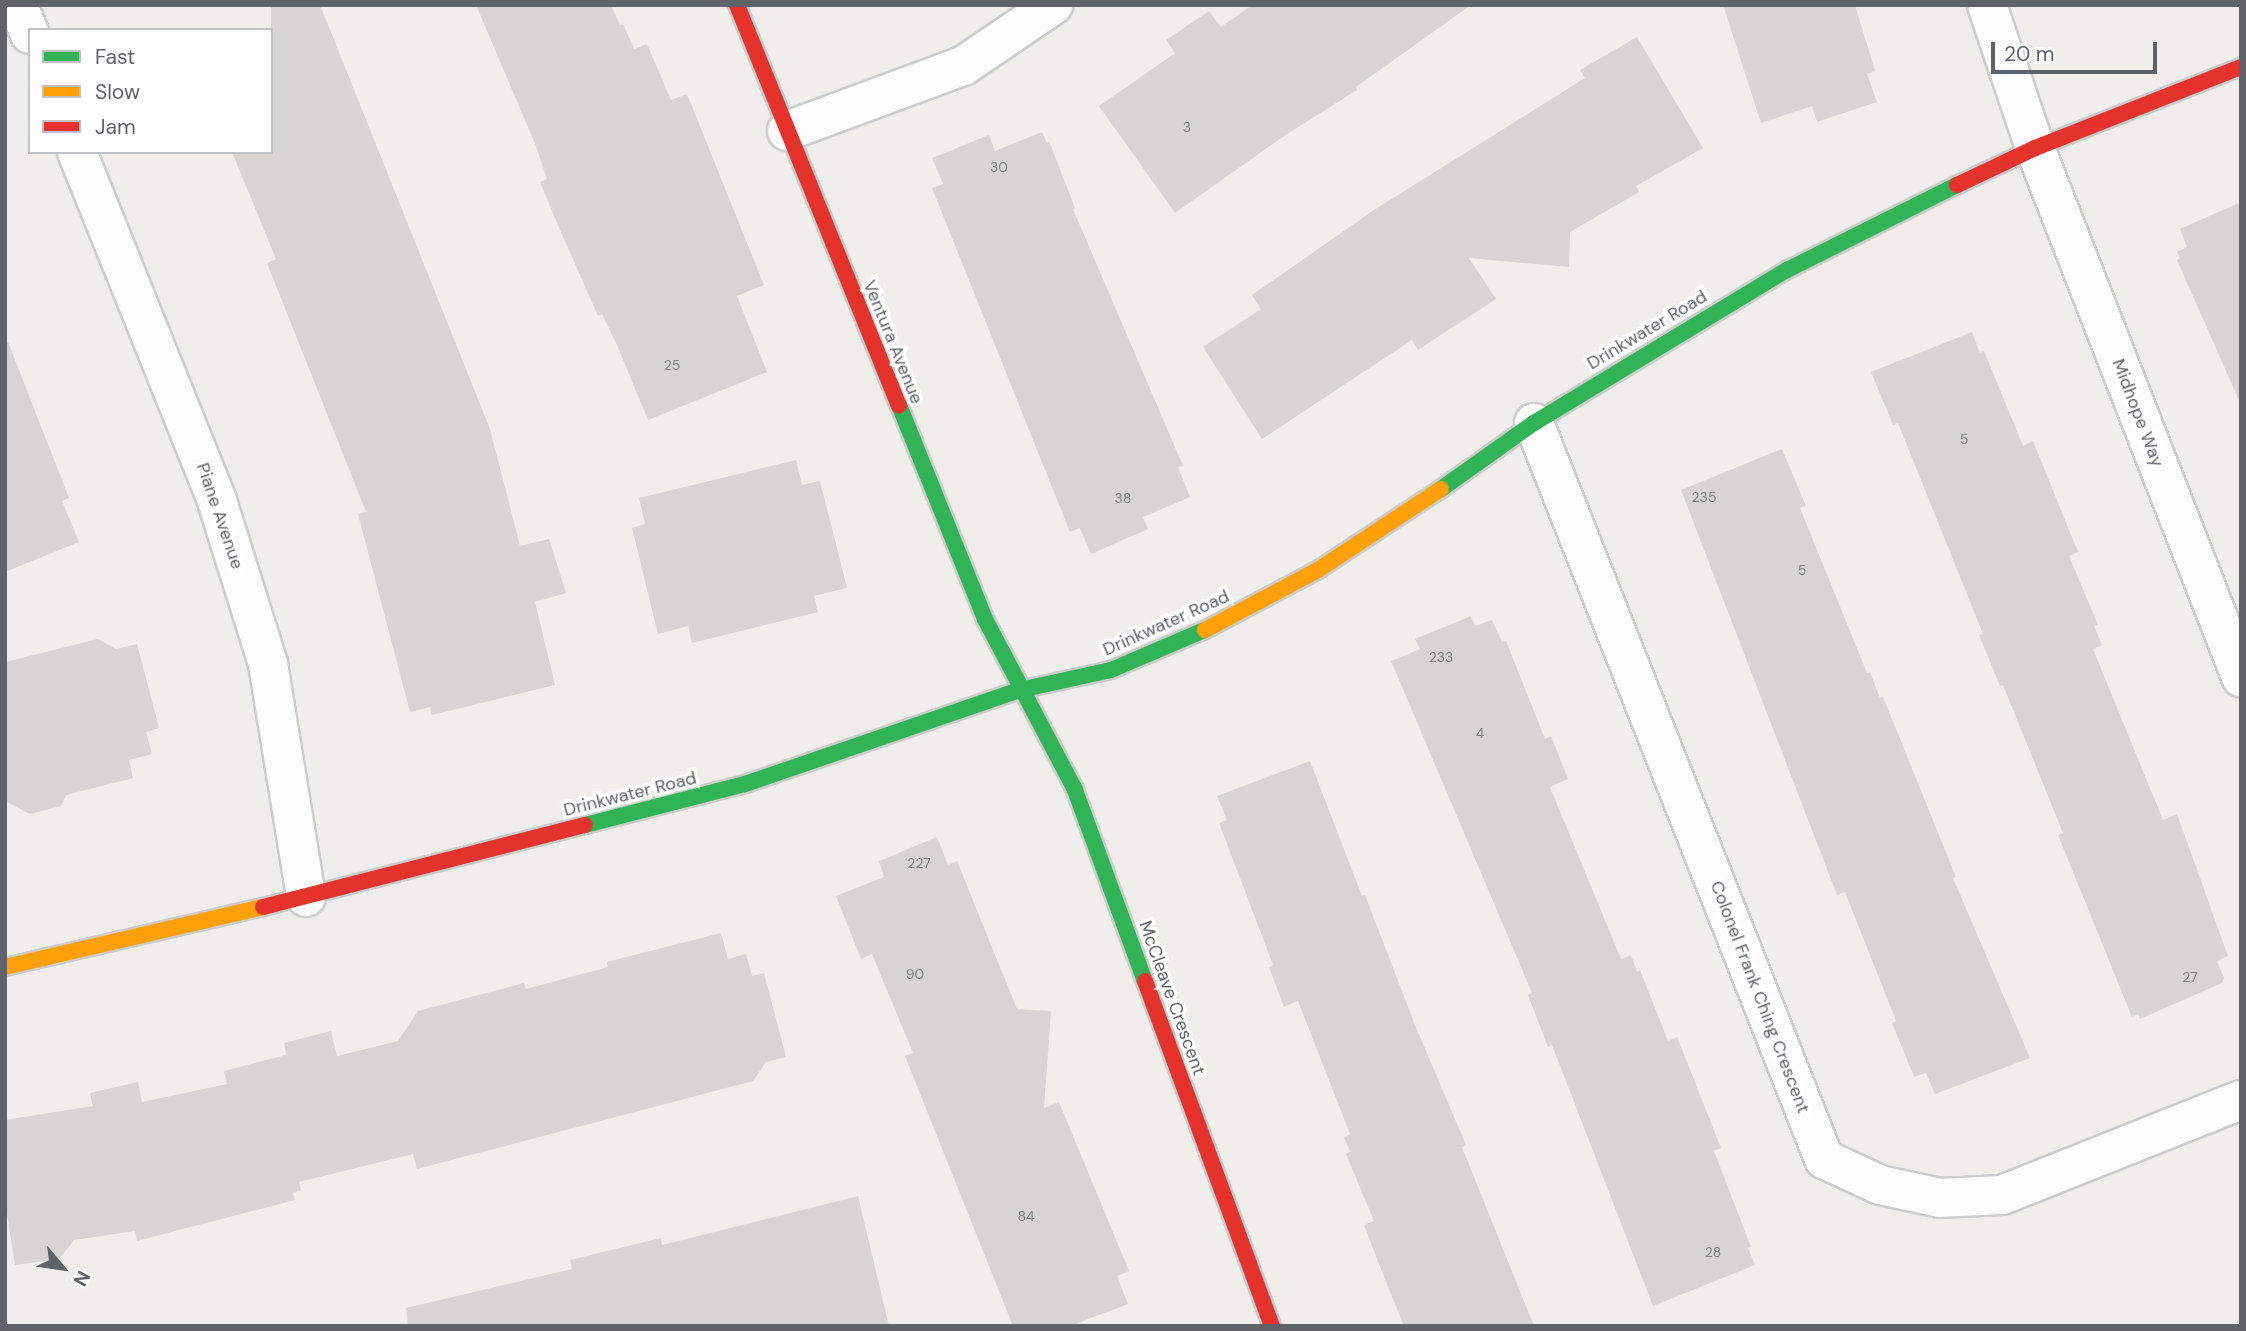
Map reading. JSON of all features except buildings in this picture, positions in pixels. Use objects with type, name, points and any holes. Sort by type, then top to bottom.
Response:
[{"type":"street","points":[[18,5],[28,29]]},
{"type":"street","name":"Ventura Avenue","points":[[737,5],[985,619],[1020,690]]},
{"type":"street","points":[[787,131],[963,66],[1053,5]]},
{"type":"street","name":"Midhope Way","points":[[1987,5],[2035,148],[2241,677]]},
{"type":"street","name":"Drinkwater Road","points":[[5,967],[306,897],[745,784],[1020,690],[1111,670],[1191,637],[1318,570],[1393,522],[1534,423],[1787,270],[1881,220],[2035,148],[2241,67]]},
{"type":"street","name":"Piane Avenue","points":[[78,154],[217,501],[241,576],[268,664],[306,897]]},
{"type":"street","name":"Colonel Frank Ching Crescent","points":[[1534,423],[1824,1159],[1880,1185],[1940,1198],[2002,1195],[2241,1100]]},
{"type":"street","name":"McCleave Crescent","points":[[1020,690],[1075,790],[1272,1326]]},
{"type":"traffic: fast","points":[[1441,489],[1534,423],[1787,270],[1957,185]]},
{"type":"traffic: fast","points":[[899,405],[985,619],[1075,790],[1145,981]]},
{"type":"traffic: fast","points":[[585,825],[745,784],[1020,690],[1111,670],[1205,630]]},
{"type":"traffic: slow","points":[[1205,630],[1318,570],[1441,489]]},
{"type":"traffic: slow","points":[[5,967],[263,907]]},
{"type":"traffic: jam","points":[[737,5],[899,405]]},
{"type":"traffic: jam","points":[[1957,185],[2035,148],[2241,67]]},
{"type":"traffic: jam","points":[[263,907],[585,825]]},
{"type":"traffic: jam","points":[[1145,981],[1272,1326]]}]
